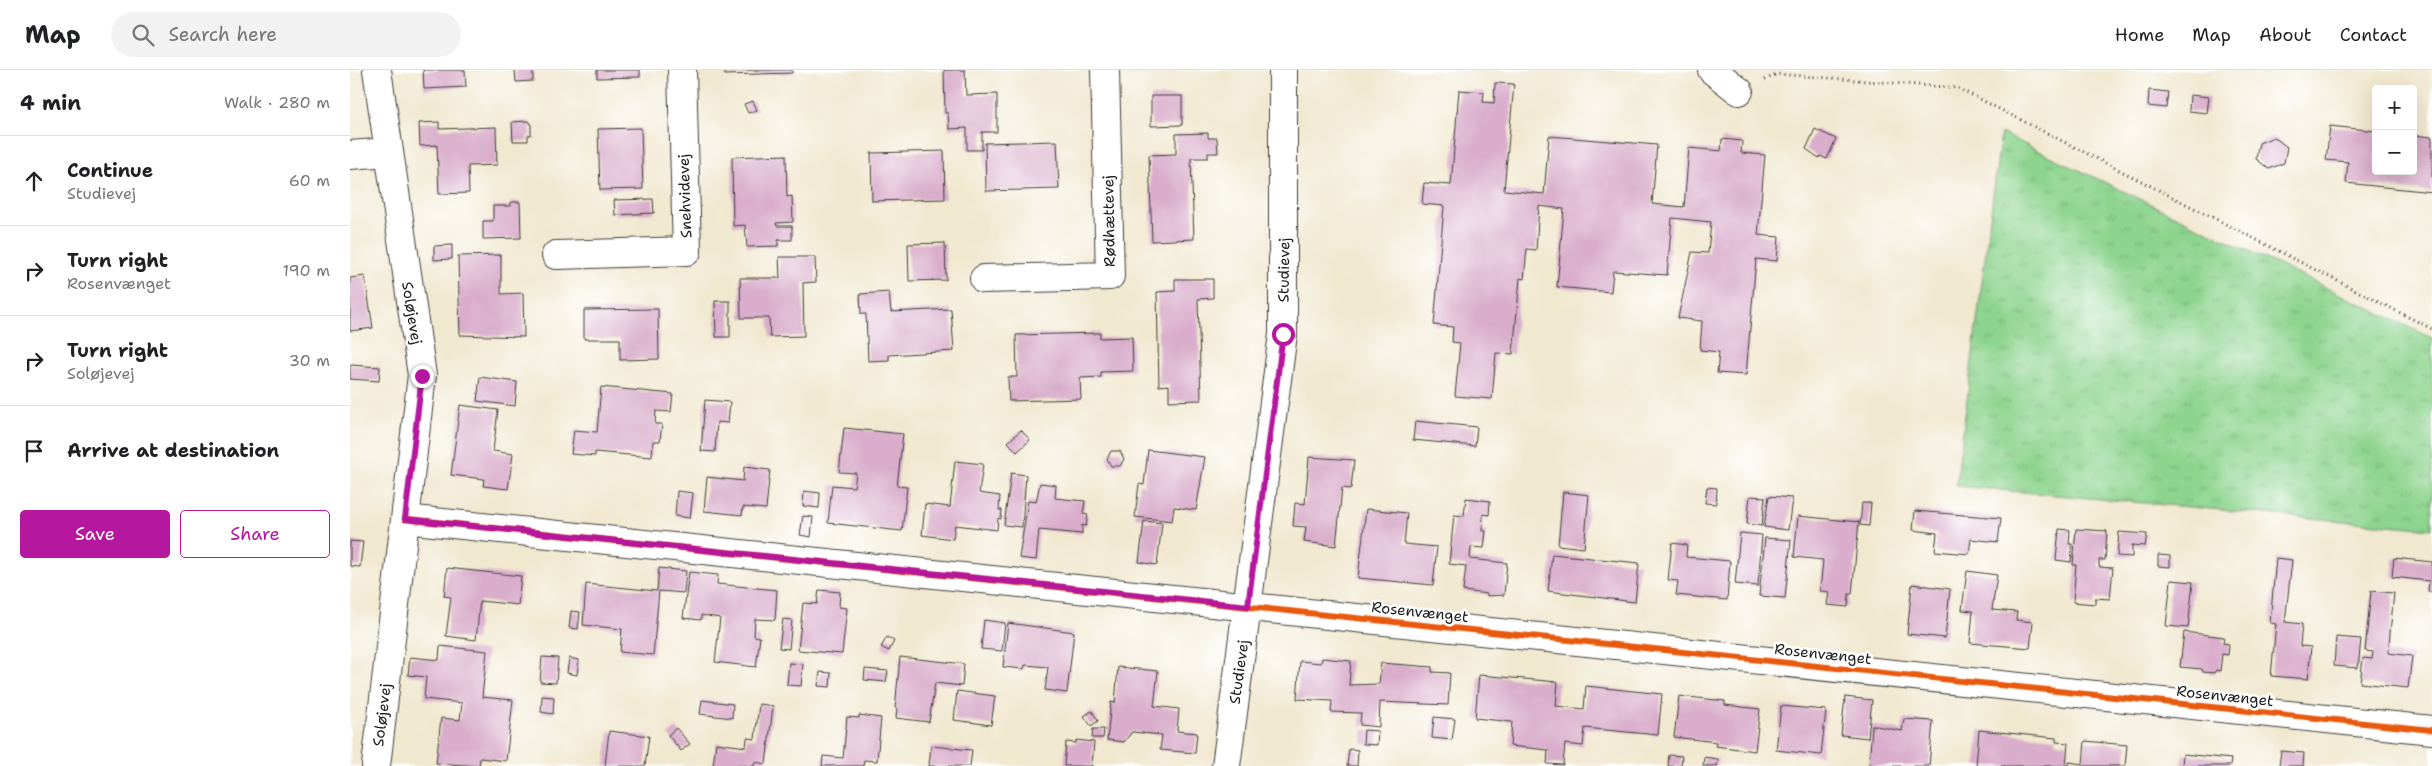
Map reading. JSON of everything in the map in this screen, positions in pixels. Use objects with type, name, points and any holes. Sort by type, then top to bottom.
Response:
[{"type":"street","name":"Soløjevej","points":[[376,766],[422,376],[377,70]]},
{"type":"street","name":"Snehvidevej","points":[[556,255],[687,251],[682,70]]},
{"type":"street","name":"Rødhættevej","points":[[984,279],[1110,276],[1105,70]]},
{"type":"street","name":"Studievej","points":[[1226,766],[1283,334],[1285,212],[1284,70]]},
{"type":"street","points":[[1712,70],[1739,91]]},
{"type":"street","points":[[350,156],[388,152]]},
{"type":"street","name":"Rosenvænget","points":[[405,519],[2432,730]]},
{"type":"path","points":[[1739,91],[1777,74],[1958,88],[2432,329]]},
{"type":"green space","points":[[2001,133],[2432,338],[2432,529],[1956,486]]},
{"type":"building","points":[[423,70],[465,70],[466,87],[424,89]]},
{"type":"building","points":[[515,70],[533,70],[533,81],[516,82]]},
{"type":"building","points":[[597,70],[640,70],[640,77],[597,78]]},
{"type":"building","points":[[725,70],[792,70],[792,73],[725,75]]},
{"type":"building","points":[[944,70],[965,70],[966,95],[997,94],[997,132],[982,132],[982,150],[967,150],[967,128],[949,129],[948,113],[945,113]]},
{"type":"building","points":[[1495,83],[1514,84],[1504,190],[1544,194],[1549,136],[1657,145],[1652,204],[1684,207],[1689,148],[1721,151],[1722,139],[1742,141],[1741,153],[1765,155],[1758,235],[1779,237],[1777,261],[1756,259],[1746,375],[1717,373],[1719,352],[1700,350],[1702,321],[1678,318],[1692,252],[1708,253],[1711,222],[1672,218],[1667,275],[1613,271],[1611,292],[1557,287],[1564,209],[1539,206],[1536,250],[1527,249],[1524,279],[1520,278],[1513,354],[1496,353],[1492,399],[1455,396],[1460,343],[1452,342],[1453,327],[1434,325],[1444,206],[1422,204],[1424,183],[1451,185],[1459,90],[1484,92],[1483,102],[1494,103]]},
{"type":"building","points":[[2149,90],[2168,92],[2166,108],[2148,106]]},
{"type":"building","points":[[2190,95],[2209,97],[2207,113],[2189,111]]},
{"type":"building","points":[[1151,96],[1182,96],[1182,125],[1151,126]]},
{"type":"building","points":[[753,101],[757,110],[748,113],[744,104]]},
{"type":"building","points":[[528,121],[531,123],[531,135],[528,135],[528,141],[513,141],[512,122]]},
{"type":"building","points":[[439,122],[439,129],[496,127],[497,165],[468,166],[469,193],[439,194],[437,145],[420,146],[419,123]]},
{"type":"building","points":[[2330,126],[2372,131],[2372,175],[2417,175],[2417,135],[2432,137],[2432,192],[2346,183],[2348,162],[2326,160]]},
{"type":"building","points":[[641,128],[643,189],[600,190],[598,129]]},
{"type":"building","points":[[1815,129],[1836,139],[1827,159],[1820,156],[1819,158],[1806,149]]},
{"type":"building","points":[[1208,133],[1208,138],[1217,138],[1218,153],[1208,153],[1208,158],[1191,158],[1194,239],[1152,241],[1149,155],[1176,154],[1176,134]]},
{"type":"building","points":[[2274,137],[2287,147],[2284,163],[2269,169],[2256,159],[2259,143]]},
{"type":"building","points":[[1057,141],[1059,189],[986,191],[985,143]]},
{"type":"building","points":[[944,151],[945,199],[872,201],[871,153]]},
{"type":"building","points":[[786,155],[787,197],[792,196],[793,222],[776,223],[777,226],[792,226],[792,240],[778,240],[778,246],[747,247],[745,225],[733,226],[732,157]]},
{"type":"building","points":[[653,199],[654,213],[615,215],[614,200]]},
{"type":"building","points":[[511,202],[520,202],[521,238],[483,239],[483,221],[493,221],[493,206],[511,206]]},
{"type":"building","points":[[945,243],[946,280],[909,281],[908,244]]},
{"type":"building","points":[[452,245],[452,259],[434,260],[434,246]]},
{"type":"building","points":[[501,255],[501,294],[523,293],[524,337],[460,335],[458,256]]},
{"type":"building","points":[[779,257],[815,257],[816,282],[803,283],[804,336],[770,337],[769,318],[741,318],[740,278],[780,278]]},
{"type":"building","points":[[365,276],[373,328],[350,331],[350,278]]},
{"type":"building","points":[[1175,279],[1213,279],[1213,298],[1198,299],[1201,400],[1169,401],[1169,385],[1159,386],[1157,292],[1175,291]]},
{"type":"building","points":[[889,292],[891,312],[951,309],[954,351],[889,355],[889,360],[868,361],[866,314],[861,314],[860,294]]},
{"type":"building","points":[[715,301],[730,301],[730,337],[716,337]]},
{"type":"building","points":[[658,309],[659,359],[620,360],[620,339],[584,339],[584,310]]},
{"type":"building","points":[[1100,333],[1100,338],[1132,337],[1133,371],[1101,372],[1101,377],[1080,378],[1081,399],[1009,401],[1008,377],[1017,377],[1016,335]]},
{"type":"building","points":[[350,365],[380,367],[379,381],[350,379]]},
{"type":"building","points":[[480,377],[517,382],[515,406],[477,401]]},
{"type":"building","points":[[601,387],[673,394],[671,412],[656,411],[655,424],[662,424],[660,441],[653,441],[652,457],[595,452],[595,456],[571,454],[574,430],[597,432]]},
{"type":"building","points":[[705,400],[730,402],[728,423],[717,422],[715,452],[701,451]]},
{"type":"building","points":[[460,405],[498,410],[493,451],[513,454],[508,489],[483,486],[484,479],[451,475]]},
{"type":"building","points":[[1415,421],[1477,427],[1475,446],[1413,440]]},
{"type":"building","points":[[844,428],[903,434],[897,486],[907,487],[902,531],[828,523],[832,485],[854,487],[856,473],[839,472]]},
{"type":"building","points":[[1021,430],[1030,440],[1017,452],[1008,442]]},
{"type":"building","points":[[1148,450],[1205,457],[1196,510],[1174,507],[1172,521],[1135,517],[1139,484],[1144,485]]},
{"type":"building","points":[[1111,451],[1120,451],[1124,459],[1120,466],[1111,466],[1107,459]]},
{"type":"building","points":[[1309,457],[1354,460],[1351,489],[1342,488],[1336,546],[1304,542],[1306,527],[1293,526],[1295,503],[1305,504]]},
{"type":"building","points":[[955,461],[983,464],[979,493],[1000,496],[999,510],[1002,510],[1001,519],[998,518],[997,530],[955,525],[953,539],[922,535],[925,504],[950,507]]},
{"type":"building","points":[[744,467],[770,470],[766,509],[743,507],[742,515],[704,511],[707,477],[743,481]]},
{"type":"building","points":[[1011,473],[1026,475],[1022,527],[1004,525]]},
{"type":"building","points":[[1040,483],[1056,485],[1055,498],[1085,501],[1083,514],[1088,515],[1086,526],[1082,525],[1082,534],[1039,530],[1036,560],[1019,558],[1028,501],[1036,502]]},
{"type":"building","points":[[1707,487],[1717,488],[1716,504],[1705,503]]},
{"type":"building","points":[[677,491],[693,493],[690,518],[675,516]]},
{"type":"building","points":[[804,491],[820,493],[819,508],[803,506]]},
{"type":"building","points":[[1563,492],[1589,495],[1584,548],[1558,545]]},
{"type":"building","points":[[1750,496],[1765,497],[1762,526],[1747,524]]},
{"type":"building","points":[[1769,496],[1792,498],[1788,530],[1764,527]]},
{"type":"building","points":[[1466,498],[1490,501],[1489,515],[1483,514],[1482,531],[1486,531],[1484,548],[1471,547],[1470,559],[1507,563],[1504,595],[1487,596],[1487,594],[1463,591],[1466,566],[1449,564],[1454,515],[1464,516]]},
{"type":"building","points":[[1862,503],[1871,503],[1869,526],[1860,525]]},
{"type":"building","points":[[1366,509],[1407,513],[1404,544],[1437,547],[1433,585],[1358,578]]},
{"type":"building","points":[[1915,511],[2001,518],[1998,542],[1971,539],[1969,554],[1935,551],[1937,533],[1913,530]]},
{"type":"building","points":[[803,516],[813,517],[811,537],[800,535]]},
{"type":"building","points":[[1798,516],[1859,522],[1852,594],[1849,594],[1848,607],[1827,605],[1829,592],[1820,591],[1823,560],[1794,557]]},
{"type":"building","points":[[1144,521],[1162,523],[1157,565],[1139,562]]},
{"type":"building","points":[[2059,529],[2070,530],[2069,544],[2072,544],[2071,562],[2056,560]]},
{"type":"building","points":[[2076,529],[2107,531],[2105,560],[2099,560],[2099,567],[2113,568],[2110,599],[2095,598],[2095,604],[2073,602],[2076,565],[2073,565]]},
{"type":"building","points":[[2119,532],[2147,534],[2145,546],[2132,545],[2132,557],[2117,556]]},
{"type":"building","points":[[1740,533],[1762,535],[1758,586],[1735,584]]},
{"type":"building","points":[[1765,538],[1791,540],[1785,598],[1759,596]]},
{"type":"building","points":[[350,541],[363,542],[360,567],[350,566]]},
{"type":"building","points":[[1672,543],[1687,545],[1686,557],[1730,561],[1727,600],[1676,595],[1678,581],[1668,580]]},
{"type":"building","points":[[1552,554],[1639,563],[1635,602],[1548,591]]},
{"type":"building","points":[[2158,555],[2170,556],[2170,567],[2158,566]]},
{"type":"building","points":[[2276,558],[2292,560],[2285,622],[2302,624],[2300,646],[2311,647],[2308,679],[2271,676],[2276,624],[2270,623]]},
{"type":"building","points":[[2394,558],[2432,562],[2432,592],[2428,592],[2429,581],[2392,577]]},
{"type":"building","points":[[447,568],[521,576],[518,605],[480,601],[476,640],[446,636],[451,597],[444,596]]},
{"type":"building","points":[[659,568],[686,571],[684,593],[659,591],[653,655],[620,652],[622,629],[583,625],[586,584],[657,591]]},
{"type":"building","points":[[1967,571],[1997,575],[1992,610],[2017,612],[2016,620],[2033,622],[2030,648],[1970,643],[1973,611],[1962,610]]},
{"type":"building","points":[[689,572],[718,575],[717,584],[777,590],[775,620],[755,619],[754,636],[760,637],[756,667],[715,662],[720,618],[701,615],[701,620],[683,618]]},
{"type":"building","points":[[2171,580],[2193,582],[2188,628],[2166,626]]},
{"type":"building","points":[[1912,584],[1950,589],[1945,638],[1907,634]]},
{"type":"building","points":[[819,590],[840,592],[839,607],[847,608],[842,654],[798,650],[803,603],[817,604]]},
{"type":"building","points":[[2371,591],[2394,593],[2388,653],[2412,656],[2408,688],[2360,683],[2363,658],[2372,659],[2373,652],[2365,651]]},
{"type":"building","points":[[571,611],[580,612],[578,629],[569,628]]},
{"type":"building","points":[[783,619],[792,620],[789,649],[779,648]]},
{"type":"building","points":[[984,620],[1005,623],[1002,651],[981,649]]},
{"type":"building","points":[[1008,623],[1074,632],[1067,693],[1045,690],[1048,667],[1025,665],[1024,669],[1003,667]]},
{"type":"building","points":[[2184,632],[2224,637],[2223,643],[2229,644],[2228,655],[2222,654],[2220,671],[2216,670],[2214,673],[2203,672],[2202,669],[2180,667]]},
{"type":"building","points":[[887,637],[894,641],[889,651],[881,647]]},
{"type":"building","points":[[2336,637],[2361,639],[2358,668],[2334,666]]},
{"type":"building","points":[[440,646],[487,651],[482,697],[513,700],[506,761],[480,758],[479,766],[436,763],[441,718],[460,720],[462,703],[424,699],[426,677],[408,675],[410,657],[439,660]]},
{"type":"building","points":[[542,657],[558,658],[556,683],[540,682]]},
{"type":"building","points":[[900,657],[964,664],[962,686],[935,683],[929,722],[896,718],[897,708],[895,708]]},
{"type":"building","points":[[569,658],[579,660],[577,675],[567,673]]},
{"type":"building","points":[[1322,658],[1351,661],[1349,685],[1379,684],[1381,663],[1432,667],[1432,672],[1450,673],[1448,705],[1380,702],[1379,727],[1360,725],[1361,713],[1331,712],[1332,701],[1297,699],[1300,661],[1321,663]]},
{"type":"building","points":[[789,663],[803,664],[801,686],[787,685]]},
{"type":"building","points":[[1118,667],[1158,671],[1154,706],[1179,709],[1177,731],[1197,733],[1195,753],[1160,750],[1162,735],[1132,732],[1124,742],[1107,740],[1111,702],[1115,703]]},
{"type":"building","points":[[865,669],[888,671],[886,682],[864,680]]},
{"type":"building","points":[[820,672],[831,673],[830,687],[818,686]]},
{"type":"building","points":[[1479,675],[1558,682],[1556,706],[1584,709],[1586,686],[1662,694],[1658,735],[1585,728],[1583,746],[1565,744],[1563,765],[1547,764],[1548,750],[1510,746],[1512,722],[1475,718]]},
{"type":"building","points":[[957,691],[995,696],[991,725],[954,720]]},
{"type":"building","points":[[542,696],[554,697],[553,714],[541,712]]},
{"type":"building","points":[[1679,696],[1725,701],[1725,705],[1760,709],[1755,751],[1715,746],[1716,742],[1674,737]]},
{"type":"building","points":[[1845,697],[1872,700],[1868,738],[1841,735]]},
{"type":"building","points":[[702,700],[733,704],[732,718],[700,714]]},
{"type":"building","points":[[759,704],[773,706],[766,764],[755,762],[754,766],[713,766],[716,743],[746,747],[747,738],[755,739]]},
{"type":"building","points":[[1781,706],[1826,710],[1821,755],[1776,750]]},
{"type":"building","points":[[1092,711],[1098,721],[1091,726],[1084,716]]},
{"type":"building","points":[[859,715],[881,718],[877,761],[864,760],[863,766],[822,766],[823,756],[843,758],[847,717],[859,718]]},
{"type":"building","points":[[1434,717],[1455,719],[1452,740],[1432,738]]},
{"type":"building","points":[[1904,719],[1933,721],[1929,766],[1869,766],[1872,725],[1902,731]]},
{"type":"building","points":[[676,728],[690,744],[681,751],[668,735]]},
{"type":"building","points":[[1093,729],[1104,729],[1103,738],[1092,738]]},
{"type":"building","points":[[1364,730],[1378,731],[1377,745],[1363,744]]},
{"type":"building","points":[[1979,730],[2056,738],[2056,742],[2068,743],[2066,766],[1976,766]]},
{"type":"building","points":[[609,731],[649,736],[645,766],[605,766]]},
{"type":"building","points":[[1076,740],[1094,742],[1092,766],[1064,766],[1066,742],[1076,743]]},
{"type":"building","points":[[2085,741],[2127,745],[2125,766],[2069,766],[2069,762],[2083,764]]},
{"type":"building","points":[[931,746],[972,750],[970,766],[929,766]]},
{"type":"building","points":[[1349,749],[1358,750],[1357,766],[1347,766]]},
{"type":"building","points":[[2281,751],[2304,753],[2303,766],[2279,766]]},
{"type":"building","points":[[2183,754],[2231,759],[2230,766],[2182,766]]},
{"type":"building","points":[[1669,755],[1682,756],[1681,766],[1668,766]]},
{"type":"building","points":[[1704,757],[1718,759],[1717,766],[1703,766]]},
{"type":"cycle path","points":[[405,519],[2432,730]]},
{"type":"route","points":[[422,376],[405,519],[1248,606],[1283,334]]}]
